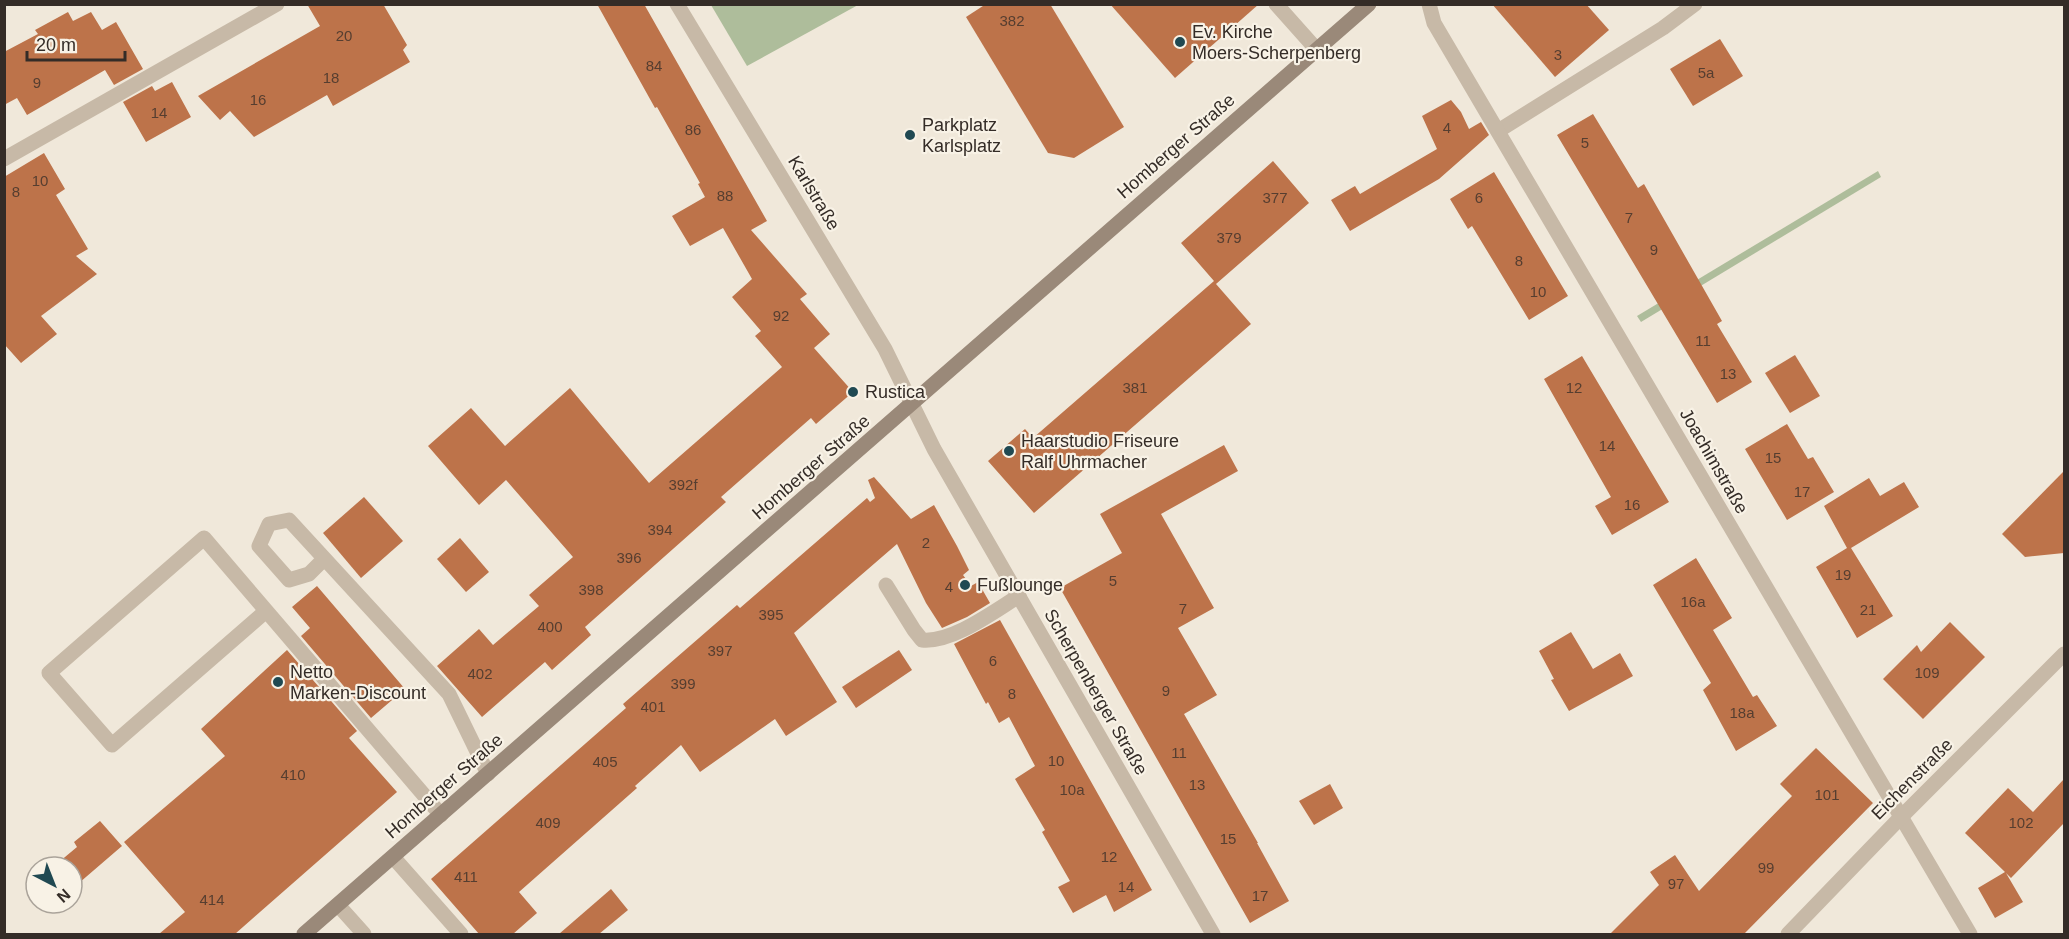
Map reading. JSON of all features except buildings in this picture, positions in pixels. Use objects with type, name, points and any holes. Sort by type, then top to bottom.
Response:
[{"type":"main road","name":"Homberger Straße","points":[[304,934],[1369,4]]},
{"type":"street","points":[[4,159],[277,4]]},
{"type":"street","name":"Karlstraße","points":[[677,4],[885,349],[912,405]]},
{"type":"street","points":[[1276,4],[1317,50]]},
{"type":"street","name":"Joachimstraße","points":[[1429,4],[1434,23],[1970,934]]},
{"type":"street","points":[[1498,131],[1663,28],[1695,4]]},
{"type":"street","name":"Scherpenberger Straße","points":[[912,405],[934,449],[1213,934]]},
{"type":"street","points":[[266,611],[112,745],[49,673],[204,538],[441,815]]},
{"type":"street","points":[[324,559],[449,694],[488,774]]},
{"type":"street","points":[[886,585],[922,640],[934,641],[967,627],[1019,597]]},
{"type":"street","name":"Eichenstraße","points":[[1788,934],[2064,654]]},
{"type":"street","points":[[393,857],[461,934]]},
{"type":"street","points":[[338,905],[364,934]]},
{"type":"green space","points":[[711,5],[858,5],[747,66]]},
{"type":"green space","points":[[1878,171],[1881,177],[1641,322],[1637,316]]},
{"type":"place","name":"Ev. Kirche Moers-Scherpenberg","points":[[1180,42]]},
{"type":"place","name":"Parkplatz Karlsplatz","points":[[910,135]]},
{"type":"place","name":"Rustica","points":[[853,392]]},
{"type":"place","name":"Haarstudio Friseure Ralf Uhrmacher","points":[[1009,451]]},
{"type":"place","name":"Fußlounge","points":[[965,585]]},
{"type":"place","name":"Netto Marken-Discount","points":[[278,682]]}]
